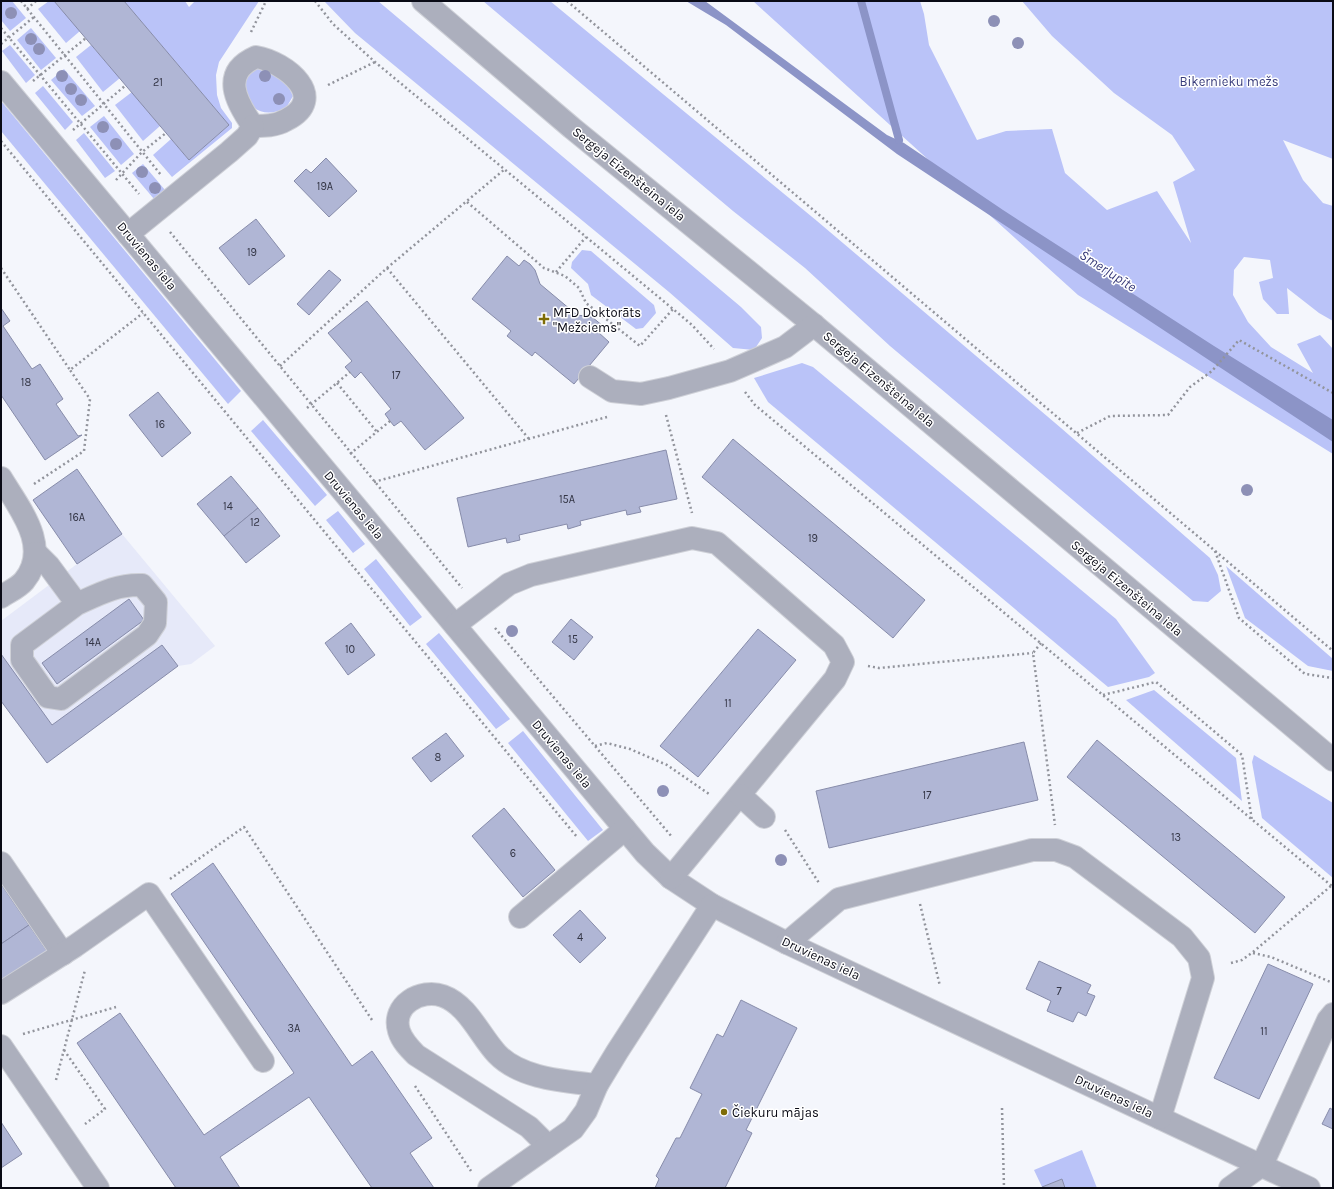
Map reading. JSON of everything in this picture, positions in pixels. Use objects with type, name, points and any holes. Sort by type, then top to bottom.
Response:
[{"type":"street","name":"Sergeja Eizenšteina iela","points":[[424,1],[572,128],[814,325],[1333,760]]},
{"type":"street","points":[[256,57],[270,59],[294,77],[303,87],[305,97],[301,108],[287,120],[273,125],[253,126],[236,98],[233,86],[237,74],[246,62],[256,57]]},
{"type":"street","name":"Druvienas iela","points":[[7,89],[645,853],[671,878],[712,905],[787,943],[1309,1188]]},
{"type":"street","points":[[128,234],[248,136],[253,126]]},
{"type":"street","points":[[590,377],[612,391],[641,394],[730,371],[785,347],[814,325]]},
{"type":"street","points":[[1,478],[30,527],[35,540],[36,553],[30,572],[23,582],[1,597]]},
{"type":"street","points":[[455,625],[509,584],[532,575],[692,538],[716,543],[834,645],[843,662],[835,679],[671,878]]},
{"type":"street","points":[[36,553],[49,566],[77,604]]},
{"type":"street","points":[[126,584],[142,585],[156,602],[154,623],[147,635],[61,699],[48,697],[22,660],[22,645],[77,604],[111,588],[126,584]]},
{"type":"street","points":[[734,801],[764,817]]},
{"type":"street","points":[[520,917],[625,829]]},
{"type":"street","points":[[787,943],[839,899],[1032,850],[1056,850],[1075,857],[1182,937],[1199,958],[1203,978],[1160,1118]]},
{"type":"street","points":[[1,863],[69,950]]},
{"type":"street","points":[[1,993],[69,950],[149,894],[263,1061]]},
{"type":"street","points":[[481,1182],[548,1146],[573,1129],[586,1111],[597,1085],[712,905]]},
{"type":"street","points":[[548,1146],[529,1127],[416,1055],[404,1042],[399,1030],[398,1017],[403,1006],[422,994],[443,996],[459,1006],[498,1055],[524,1072],[547,1078],[597,1085]]},
{"type":"street","points":[[1230,1188],[1262,1165],[1328,1020],[1333,1014]]},
{"type":"street","points":[[8,1041],[47,1113],[98,1188]]},
{"type":"street","points":[[1262,1165],[1273,1188]]},
{"type":"path","points":[[21,1],[177,195]]},
{"type":"path","points":[[27,9],[36,1]]},
{"type":"path","points":[[249,36],[266,1]]},
{"type":"path","points":[[315,1],[333,24],[374,62],[505,169],[673,309],[709,341],[755,405],[1332,887],[1253,952],[1242,960],[1231,963]]},
{"type":"path","points":[[567,1],[1333,651]]},
{"type":"path","points":[[1,44],[34,17]]},
{"type":"path","points":[[1,28],[39,76],[81,123],[477,607],[688,856]]},
{"type":"path","points":[[7,89],[39,76],[86,38]]},
{"type":"path","points":[[305,97],[374,62]]},
{"type":"path","points":[[55,146],[126,85]]},
{"type":"path","points":[[97,197],[122,174],[142,152],[166,133]]},
{"type":"path","points":[[1,141],[584,846],[598,852]]},
{"type":"path","points":[[280,366],[387,268],[505,169]]},
{"type":"path","points":[[467,202],[544,268],[565,276],[579,288],[586,303],[640,346],[673,309]]},
{"type":"path","points":[[556,272],[586,237]]},
{"type":"path","points":[[1,268],[90,399],[84,450],[29,488]]},
{"type":"path","points":[[387,268],[529,439]]},
{"type":"path","points":[[70,370],[144,313]]},
{"type":"path","points":[[1077,433],[1110,416],[1168,414],[1190,387],[1212,371],[1239,340],[1333,393]]},
{"type":"path","points":[[287,424],[350,372]]},
{"type":"path","points":[[337,383],[377,432]]},
{"type":"path","points":[[666,412],[699,539]]},
{"type":"path","points":[[374,482],[610,416]]},
{"type":"path","points":[[327,473],[390,421]]},
{"type":"path","points":[[1215,550],[1239,618],[1305,674],[1333,678]]},
{"type":"path","points":[[843,662],[880,668],[1033,653],[1041,644]]},
{"type":"path","points":[[1033,653],[1056,828]]},
{"type":"path","points":[[1103,695],[1156,682],[1242,755],[1252,821]]},
{"type":"path","points":[[595,746],[607,743],[630,749],[668,765],[734,801]]},
{"type":"path","points":[[764,817],[779,820],[822,887]]},
{"type":"path","points":[[149,894],[244,826],[376,1026]]},
{"type":"path","points":[[914,880],[948,1018]]},
{"type":"path","points":[[47,1113],[87,962],[69,950]]},
{"type":"path","points":[[1253,952],[1271,957],[1333,983]]},
{"type":"path","points":[[8,1041],[72,1018],[116,1006]]},
{"type":"path","points":[[64,1049],[105,1109],[64,1138]]},
{"type":"path","points":[[414,1084],[481,1182]]},
{"type":"path","points":[[1002,1108],[1004,1188]]},
{"type":"shaded area","points":[[686,1],[705,1],[887,135],[904,143],[1003,210],[1214,346],[1333,420],[1333,442],[897,154],[726,25]]},
{"type":"shaded area","points":[[122,534],[215,646],[191,664],[178,666],[47,763],[1,701],[1,621],[77,564]]},
{"type":"green space","points":[[1,1],[12,1],[26,18],[10,31],[1,20]]},
{"type":"green space","points":[[49,1],[54,1],[80,31],[66,43],[38,9]]},
{"type":"green space","points":[[124,1],[185,1],[189,7],[195,1],[259,1],[219,62],[216,75],[217,95],[221,108],[232,123],[232,128],[172,177],[153,155],[171,139],[189,160],[229,125]]},
{"type":"green space","points":[[324,1],[378,1],[741,307],[761,327],[762,338],[754,350],[733,348],[669,292],[355,33]]},
{"type":"green space","points":[[483,1],[550,1],[817,221],[1061,428],[1210,558],[1218,575],[1221,591],[1208,602],[1193,601],[890,346],[805,268],[733,211]]},
{"type":"green space","name":"Biķernieku mežs","points":[[753,1],[920,1],[924,14],[929,45],[977,140],[1006,131],[1052,129],[1065,173],[1107,210],[1157,191],[1191,243],[1173,182],[1195,170],[1172,135],[1114,93],[1052,36],[1022,1],[1333,1],[1333,159],[1283,140],[1303,180],[1323,203],[1333,206],[1333,321],[1319,313],[1287,288],[1289,314],[1277,314],[1263,299],[1259,282],[1273,278],[1270,260],[1244,257],[1234,270],[1233,295],[1248,322],[1271,347],[1313,373],[1297,344],[1320,335],[1333,349],[1333,454],[1078,295]]},
{"type":"green space","points":[[31,28],[56,58],[41,70],[17,40]]},
{"type":"green space","points":[[10,45],[35,75],[26,83],[2,51]]},
{"type":"green space","points":[[91,45],[120,78],[103,92],[76,57]]},
{"type":"green space","points":[[252,68],[266,68],[287,84],[293,96],[286,108],[279,111],[266,112],[260,111],[251,104],[244,82]]},
{"type":"green space","points":[[64,69],[95,106],[82,116],[51,80]]},
{"type":"green space","points":[[43,86],[73,122],[65,130],[35,93]]},
{"type":"green space","points":[[132,92],[160,126],[143,141],[115,105]]},
{"type":"green space","points":[[1,101],[241,391],[228,404],[1,131]]},
{"type":"green space","points":[[104,116],[134,154],[121,165],[90,127]]},
{"type":"green space","points":[[84,133],[115,171],[105,178],[76,140]]},
{"type":"green space","points":[[143,164],[165,190],[154,199],[132,173]]},
{"type":"green space","points":[[582,250],[591,251],[654,305],[656,313],[643,328],[636,329],[591,295],[588,284],[571,268],[572,262]]},
{"type":"green space","points":[[802,363],[813,367],[1116,619],[1155,673],[1149,677],[1108,687],[768,402],[754,378]]},
{"type":"green space","points":[[263,420],[327,495],[315,506],[251,431]]},
{"type":"green space","points":[[338,511],[365,544],[353,553],[326,520]]},
{"type":"green space","points":[[376,559],[422,617],[410,626],[364,569]]},
{"type":"green space","points":[[1226,566],[1333,659],[1333,671],[1308,666],[1245,618]]},
{"type":"green space","points":[[439,633],[510,719],[496,729],[426,644]]},
{"type":"green space","points":[[1154,690],[1236,758],[1242,801],[1126,700]]},
{"type":"green space","points":[[523,731],[603,830],[588,841],[508,743]]},
{"type":"green space","points":[[1254,755],[1333,803],[1333,878],[1262,818],[1252,762]]},
{"type":"green space","points":[[1082,1150],[1097,1188],[1065,1188],[1062,1179],[1042,1187],[1034,1170]]},
{"type":"building","points":[[54,1],[124,1],[229,125],[189,160]]},
{"type":"building","points":[[326,158],[357,191],[329,217],[294,181],[306,169],[311,173]]},
{"type":"building","points":[[256,219],[285,256],[249,285],[219,248]]},
{"type":"building","points":[[507,256],[519,266],[524,260],[530,264],[535,270],[540,284],[577,315],[592,317],[603,326],[598,332],[609,342],[574,384],[535,352],[532,356],[507,336],[511,331],[472,299]]},
{"type":"building","points":[[329,270],[341,280],[309,315],[297,304]]},
{"type":"building","points":[[367,301],[464,418],[425,450],[401,421],[394,426],[385,414],[391,409],[361,372],[355,378],[345,367],[352,361],[328,333]]},
{"type":"building","points":[[1,308],[10,321],[3,326],[32,369],[40,364],[63,399],[56,404],[78,436],[82,435],[45,460],[1,395]]},
{"type":"building","points":[[158,392],[191,433],[162,457],[129,415]]},
{"type":"building","points":[[733,439],[925,600],[893,638],[702,477]]},
{"type":"building","points":[[666,450],[677,499],[639,507],[641,512],[627,515],[626,510],[580,521],[581,525],[568,529],[567,524],[519,535],[520,540],[507,543],[506,538],[468,547],[457,498]]},
{"type":"building","points":[[77,469],[122,534],[77,564],[33,500]]},
{"type":"building","points":[[231,476],[258,508],[224,536],[197,504]]},
{"type":"building","points":[[258,508],[280,536],[246,563],[224,536]]},
{"type":"building","points":[[129,599],[144,620],[57,684],[42,663]]},
{"type":"building","points":[[571,619],[593,637],[574,660],[552,642]]},
{"type":"building","points":[[351,623],[375,655],[348,675],[325,643]]},
{"type":"building","points":[[758,629],[796,660],[698,777],[660,746]]},
{"type":"building","points":[[162,645],[178,666],[47,763],[1,701],[1,654],[52,725]]},
{"type":"building","points":[[446,733],[464,756],[431,782],[412,758]]},
{"type":"building","points":[[1097,740],[1285,897],[1255,933],[1067,777]]},
{"type":"building","points":[[1024,742],[1038,800],[829,848],[816,791]]},
{"type":"building","points":[[504,808],[555,870],[523,897],[472,836]]},
{"type":"building","points":[[213,863],[352,1066],[372,1051],[432,1138],[410,1153],[434,1188],[372,1188],[309,1097],[220,1157],[240,1188],[176,1188],[77,1043],[120,1013],[204,1135],[294,1073],[171,894]]},
{"type":"building","points":[[1,884],[29,925],[1,944]]},
{"type":"building","points":[[580,910],[606,938],[580,963],[553,935]]},
{"type":"building","points":[[29,925],[47,951],[1,982],[1,944]]},
{"type":"building","points":[[1039,961],[1091,985],[1087,993],[1095,996],[1086,1016],[1078,1012],[1073,1022],[1047,1011],[1051,1001],[1026,989]]},
{"type":"building","points":[[1268,964],[1313,984],[1259,1099],[1214,1078]]},
{"type":"building","name":"Čiekuru mājas","points":[[741,1000],[797,1028],[746,1130],[752,1133],[725,1188],[655,1188],[659,1179],[656,1176],[676,1138],[680,1138],[702,1094],[690,1088],[717,1034],[723,1037]]},
{"type":"building","points":[[1330,1108],[1333,1110],[1333,1129],[1322,1124]]},
{"type":"building","points":[[1,1122],[22,1154],[1,1168]]},
{"type":"building","points":[[1062,1179],[1065,1188],[1042,1188],[1042,1187]]},
{"type":"waterway","points":[[861,1],[899,140]]},
{"type":"place","name":"MFD Doktorāts \"Mežciems\"","points":[[544,319]]},
{"type":"place","name":"Čiekuru mājas","points":[[724,1112]]},
{"type":"water label","name":"Šmerļupīte","points":[[1108,271]]}]
